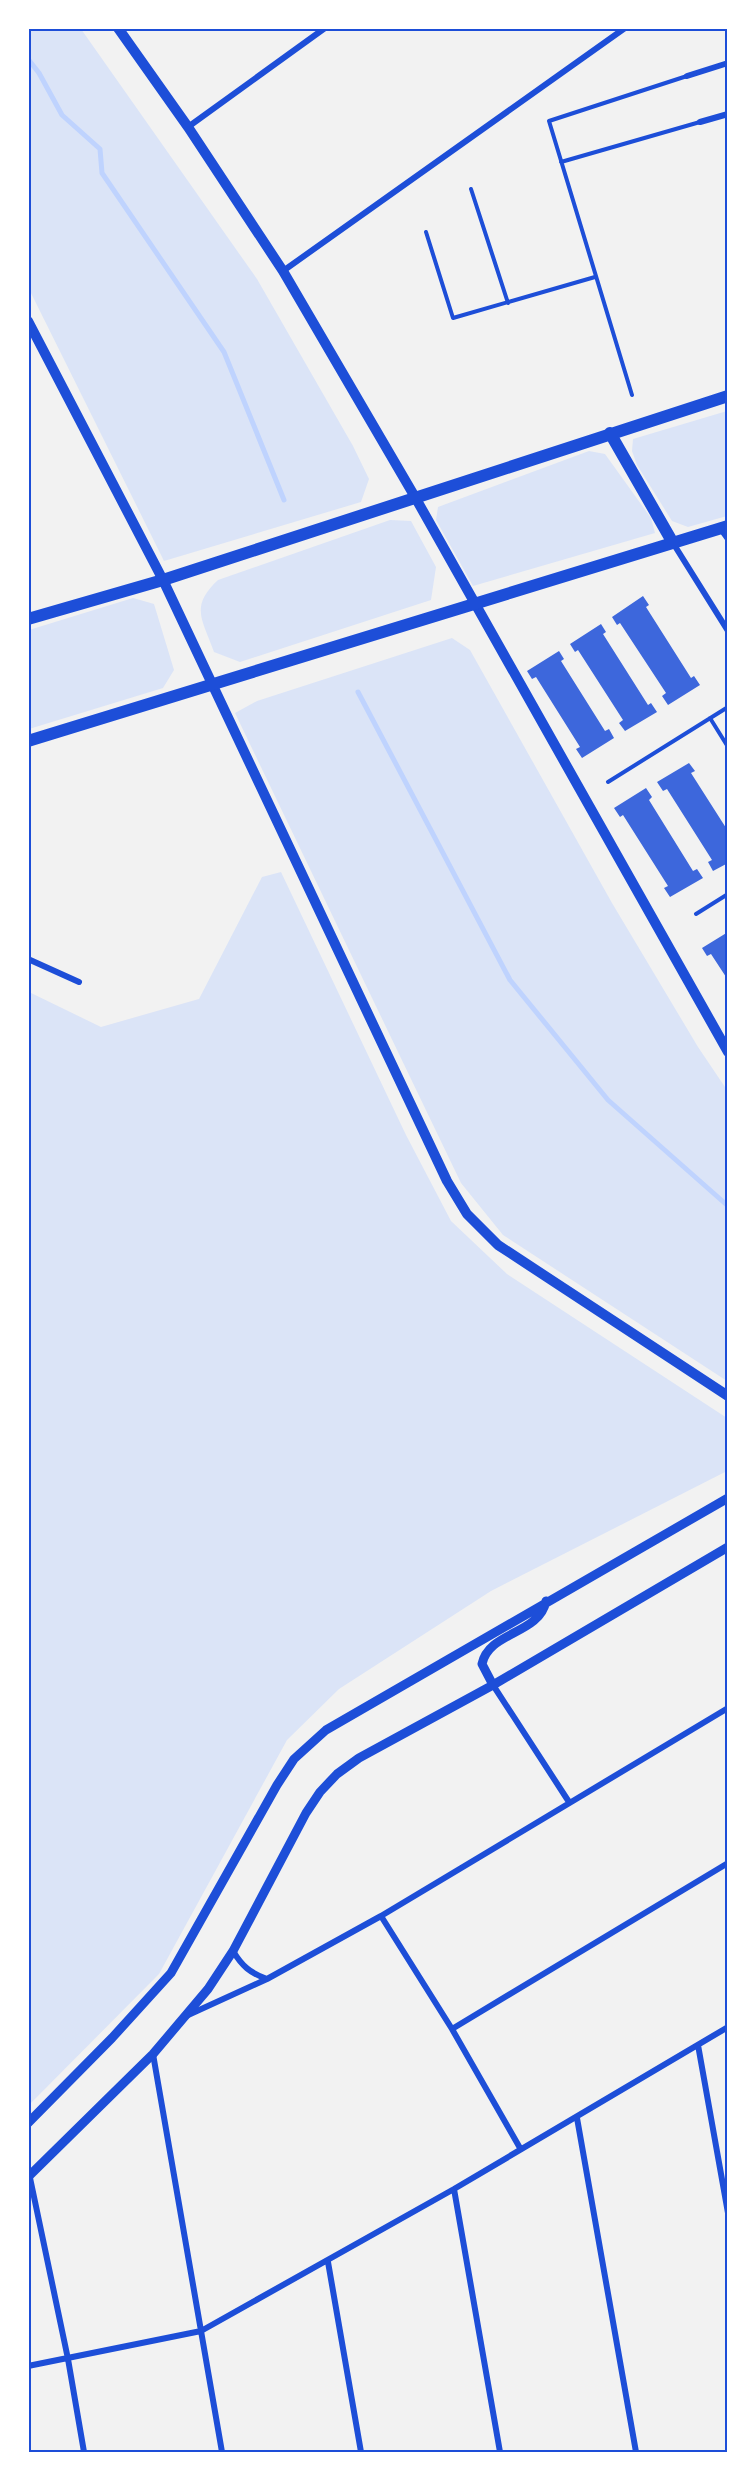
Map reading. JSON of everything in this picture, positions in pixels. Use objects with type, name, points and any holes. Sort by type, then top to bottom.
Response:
[{"type":"main road","points":[[118,28],[188,127],[283,271],[415,497],[728,1052]]},
{"type":"main road","points":[[28,321],[162,580],[447,1181],[467,1214],[498,1245],[728,1396]]},
{"type":"main road","points":[[28,619],[162,580],[728,396]]},
{"type":"main road","points":[[610,433],[672,543]]},
{"type":"main road","points":[[28,741],[724,527]]},
{"type":"street","points":[[188,127],[325,28]]},
{"type":"street","points":[[283,271],[625,28]]},
{"type":"street","points":[[687,76],[728,63]]},
{"type":"street","points":[[700,122],[728,114]]},
{"type":"street","points":[[724,527],[728,539]]},
{"type":"street","points":[[672,543],[728,631]]},
{"type":"street","points":[[28,959],[79,982]]},
{"type":"street","points":[[28,2123],[112,2038],[171,1973],[277,1785],[294,1759],[326,1730],[728,1498]]},
{"type":"street","points":[[84,2452],[68,2360],[29,2174],[153,2054],[208,1989],[233,1951],[306,1813],[320,1792],[338,1774],[359,1758],[493,1685],[728,1547]]},
{"type":"street","points":[[546,1601],[545,1607],[535,1621],[489,1648],[482,1664],[493,1685],[569,1802]]},
{"type":"street","points":[[186,2016],[267,1979],[381,1916],[728,1708]]},
{"type":"street","points":[[452,2029],[728,1863]]},
{"type":"street","points":[[381,1916],[452,2029],[520,2148]]},
{"type":"street","points":[[233,1951],[242,1965],[252,1974],[267,1979]]},
{"type":"street","points":[[28,2366],[68,2360],[201,2331],[328,2262],[520,2148],[577,2118],[728,2027]]},
{"type":"street","points":[[698,2045],[728,2213]]},
{"type":"street","points":[[153,2054],[222,2452]]},
{"type":"street","points":[[577,2118],[636,2452]]},
{"type":"street","points":[[454,2189],[500,2452]]},
{"type":"street","points":[[328,2262],[361,2452]]},
{"type":"lane","points":[[632,395],[549,121],[687,76]]},
{"type":"lane","points":[[561,162],[700,122]]},
{"type":"lane","points":[[471,189],[508,303]]},
{"type":"lane","points":[[426,232],[453,318],[595,277]]},
{"type":"lane","points":[[608,782],[728,707]]},
{"type":"lane","points":[[710,718],[728,747]]},
{"type":"lane","points":[[696,914],[728,894]]},
{"type":"shaded area","points":[[29,28],[81,29],[257,279],[353,446],[369,479],[361,502],[164,561],[29,289]]},
{"type":"shaded area","points":[[727,411],[727,516],[688,527],[672,521],[637,465],[632,451],[633,439]]},
{"type":"shaded area","points":[[589,451],[605,454],[651,518],[655,533],[473,586],[436,520],[438,507]]},
{"type":"shaded area","points":[[390,520],[411,521],[436,567],[431,600],[240,662],[214,652],[203,622],[201,606],[209,590],[218,580]]},
{"type":"shaded area","points":[[133,598],[154,604],[174,670],[163,688],[29,729],[29,630]]},
{"type":"shaded area","points":[[452,638],[470,650],[612,903],[698,1047],[727,1090],[727,1381],[503,1235],[461,1183],[235,713],[257,701]]},
{"type":"shaded area","points":[[281,872],[406,1135],[451,1221],[507,1274],[727,1418],[727,1471],[491,1591],[339,1689],[287,1740],[159,1974],[29,2105],[29,992],[101,1027],[199,999],[262,877]]},
{"type":"building","points":[[643,596],[649,605],[646,607],[691,678],[694,676],[700,685],[668,705],[662,696],[666,693],[620,623],[617,625],[612,617]]},
{"type":"building","points":[[601,624],[606,632],[603,634],[648,705],[651,703],[657,712],[625,731],[619,723],[623,720],[578,650],[575,652],[570,644]]},
{"type":"building","points":[[559,651],[564,659],[561,661],[605,731],[609,729],[614,738],[582,758],[576,749],[580,747],[536,677],[532,679],[527,671]]},
{"type":"building","points":[[689,763],[695,771],[691,773],[728,831],[728,863],[713,871],[708,862],[712,860],[667,789],[663,791],[657,782]]},
{"type":"building","points":[[646,788],[652,797],[649,800],[693,871],[697,869],[703,878],[670,897],[664,888],[668,886],[623,815],[620,817],[614,808]]},
{"type":"building","points":[[728,932],[728,980],[711,954],[707,956],[702,948]]},
{"type":"waterway","points":[[28,59],[39,73],[62,115],[100,149],[102,173],[224,352],[284,500]]},
{"type":"waterway","points":[[358,692],[510,980],[608,1100],[728,1206]]}]
